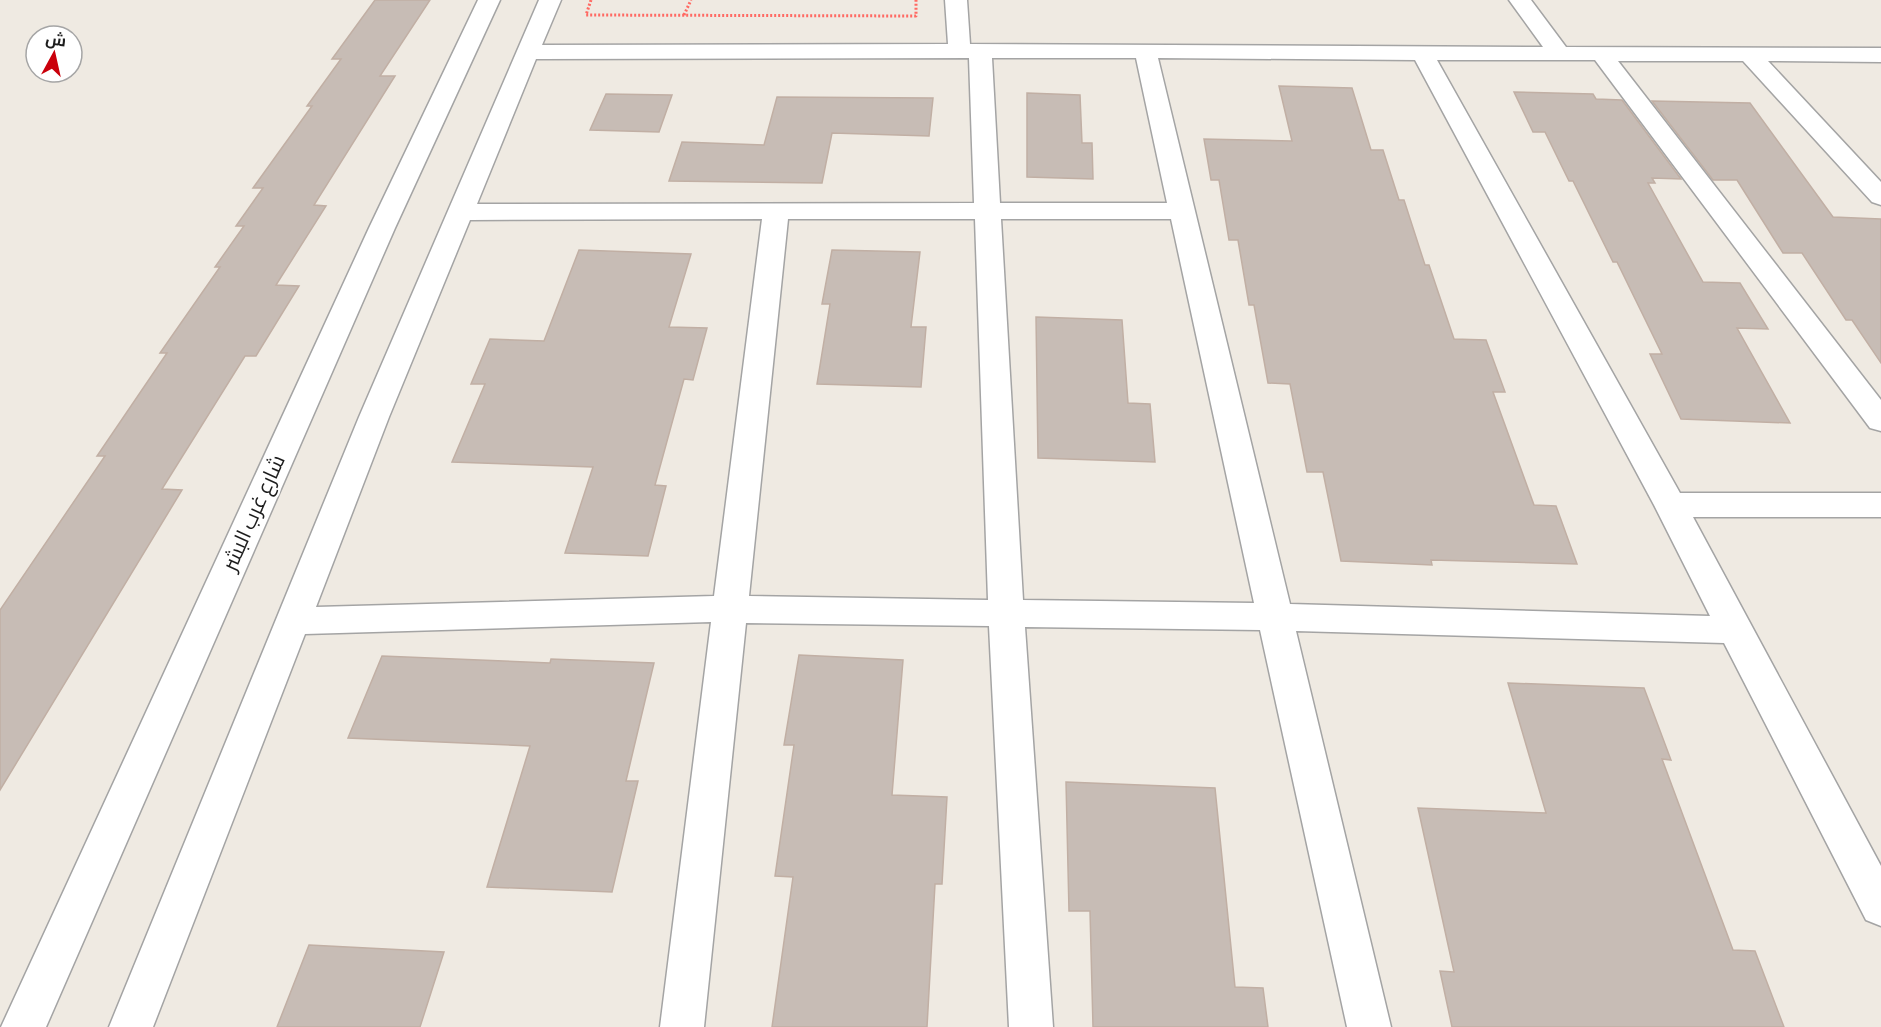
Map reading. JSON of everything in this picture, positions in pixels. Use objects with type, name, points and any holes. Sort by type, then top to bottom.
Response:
[{"type":"street","name":"شارع غرب البشر","points":[[23,1027],[382,228],[489,0]]},
{"type":"street","points":[[131,1027],[374,417],[550,0]]},
{"type":"street","points":[[956,0],[970,51],[987,212],[1006,612],[1031,1027]]},
{"type":"street","points":[[1520,0],[1560,54]]},
{"type":"street","points":[[528,52],[970,51],[1881,55]]},
{"type":"street","points":[[1146,53],[1369,1027]]},
{"type":"street","points":[[1423,54],[1670,505],[1881,907]]},
{"type":"street","points":[[1602,55],[1881,421]]},
{"type":"street","points":[[1750,55],[1881,197]]},
{"type":"street","points":[[460,212],[1182,211]]},
{"type":"street","points":[[682,1027],[776,212]]},
{"type":"street","points":[[1670,505],[1881,505]]},
{"type":"street","points":[[293,621],[729,610],[1275,617],[1736,630]]},
{"type":"path","points":[[591,0],[586,15],[916,16],[916,0]]},
{"type":"path","points":[[684,15],[691,0]]},
{"type":"building","points":[[375,0],[430,0],[380,76],[395,76],[314,205],[326,206],[276,285],[299,286],[256,356],[245,356],[162,489],[182,490],[0,790],[0,610],[105,456],[97,456],[167,353],[160,353],[220,267],[215,267],[244,226],[236,226],[263,188],[253,188],[312,106],[307,106],[341,59],[332,59]]},
{"type":"building","points":[[1279,86],[1352,88],[1371,150],[1383,150],[1399,200],[1404,200],[1425,265],[1429,265],[1454,339],[1486,340],[1505,392],[1493,392],[1534,505],[1556,506],[1577,564],[1431,560],[1432,565],[1341,561],[1323,472],[1307,472],[1290,384],[1268,383],[1254,305],[1249,305],[1238,240],[1229,240],[1219,180],[1211,180],[1204,139],[1292,141]]},
{"type":"building","points":[[1514,92],[1593,94],[1596,99],[1622,100],[1681,179],[1652,178],[1655,183],[1648,183],[1703,282],[1740,283],[1768,329],[1737,328],[1790,423],[1681,419],[1650,354],[1662,354],[1617,262],[1613,262],[1573,181],[1569,181],[1545,132],[1533,132]]},
{"type":"building","points":[[1027,93],[1080,95],[1082,143],[1092,143],[1093,179],[1027,177]]},
{"type":"building","points":[[606,94],[672,95],[659,132],[590,130]]},
{"type":"building","points":[[777,97],[933,98],[929,136],[832,133],[822,183],[669,181],[682,142],[764,145]]},
{"type":"building","points":[[1652,101],[1750,103],[1833,217],[1881,219],[1881,363],[1852,320],[1846,320],[1802,253],[1783,253],[1737,180],[1713,180]]},
{"type":"building","points":[[579,250],[691,254],[669,327],[707,328],[693,380],[684,379],[655,485],[666,486],[648,556],[565,553],[593,467],[452,462],[485,384],[471,384],[490,339],[544,341]]},
{"type":"building","points":[[832,250],[920,252],[911,327],[926,327],[921,387],[817,384],[830,304],[822,304]]},
{"type":"building","points":[[1036,317],[1122,320],[1128,403],[1150,404],[1155,462],[1038,458]]},
{"type":"building","points":[[799,655],[903,660],[892,795],[947,797],[942,884],[935,884],[927,1027],[772,1027],[793,877],[775,876],[794,745],[784,745]]},
{"type":"building","points":[[382,656],[550,663],[551,659],[654,663],[626,781],[638,781],[612,892],[487,887],[530,746],[348,738]]},
{"type":"building","points":[[1508,683],[1644,688],[1671,760],[1662,759],[1733,950],[1755,951],[1784,1027],[1452,1027],[1440,971],[1454,972],[1418,808],[1546,813]]},
{"type":"building","points":[[1066,782],[1215,788],[1235,987],[1263,988],[1268,1027],[1093,1027],[1090,911],[1069,911]]},
{"type":"building","points":[[309,945],[444,952],[420,1027],[277,1027]]}]
